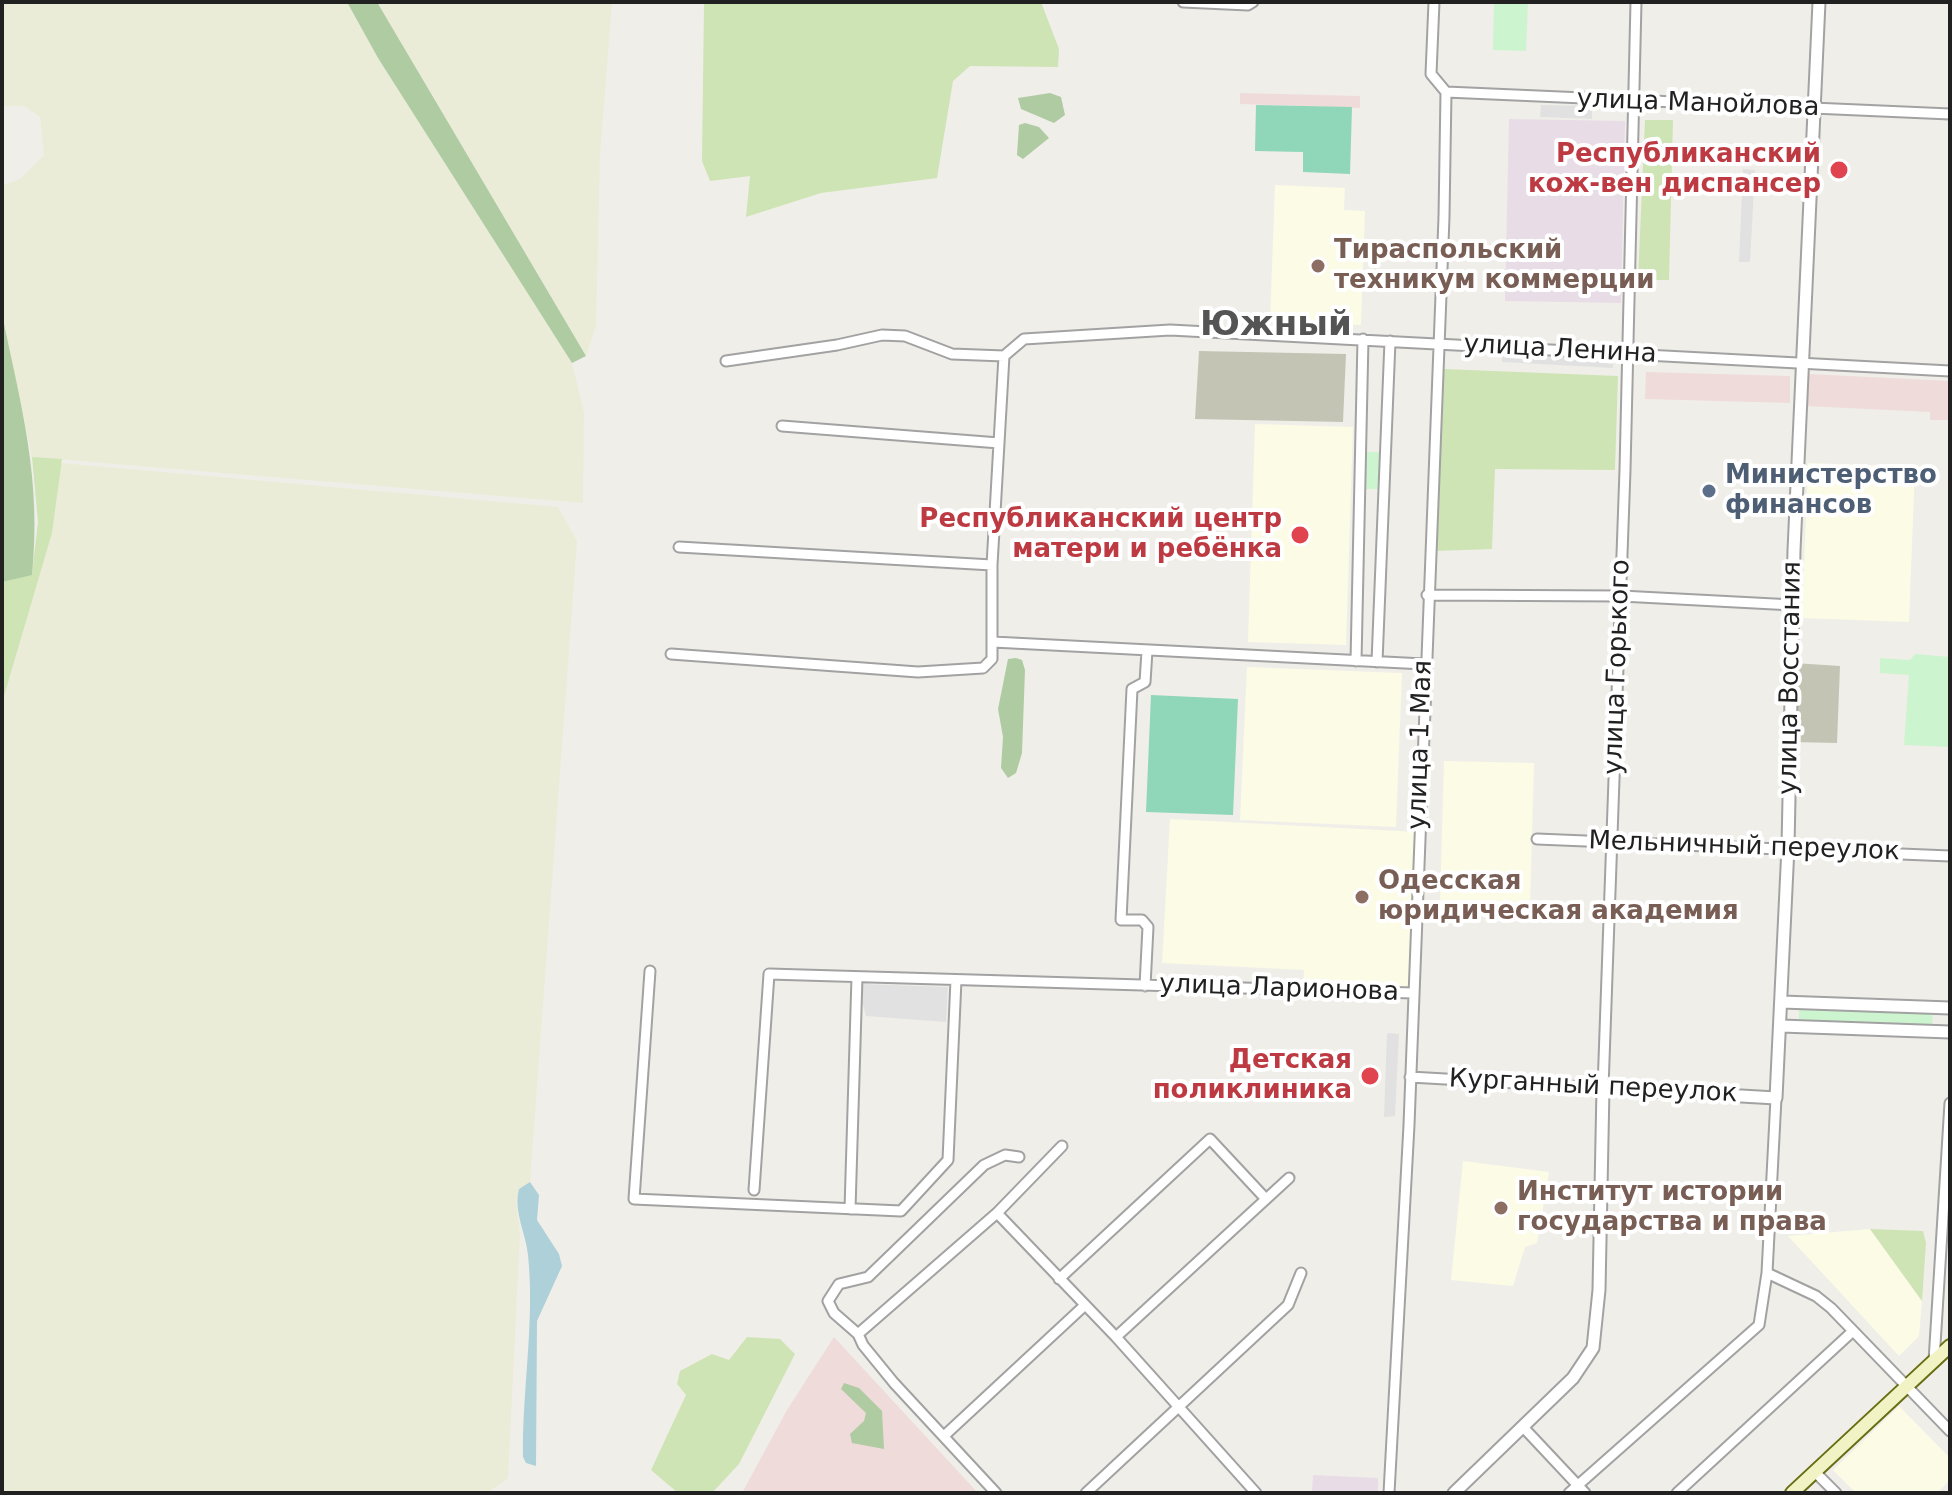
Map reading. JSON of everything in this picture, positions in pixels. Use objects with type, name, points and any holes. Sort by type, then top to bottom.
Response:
[{"type":"main road","points":[[1792,1493],[1950,1346]]},
{"type":"street","points":[[1183,2],[1253,2]]},
{"type":"street","name":"улица 1 Мая","points":[[1389,1493],[1410,1077],[1439,344],[1446,92],[1431,74],[1434,2]]},
{"type":"street","name":"улица Горького","points":[[1523,1427],[1573,1378],[1593,1348],[1597,1332],[1621,596],[1636,2]]},
{"type":"street","name":"улица Восстания","points":[[1569,1493],[1581,1489],[1759,1325],[1767,1273],[1781,1026],[1802,361],[1819,2]]},
{"type":"street","name":"улица Манойлова","points":[[1446,92],[1950,114]]},
{"type":"street","name":"улица Ленина","points":[[1004,356],[1024,339],[1170,330],[1950,371]]},
{"type":"street","points":[[671,654],[918,672],[964,672],[983,668],[992,659],[992,565],[1004,356],[952,354],[905,336],[882,335],[837,345],[726,361]]},
{"type":"street","points":[[1356,661],[1363,339]]},
{"type":"street","points":[[1377,662],[1390,341]]},
{"type":"street","points":[[782,426],[999,443]]},
{"type":"street","points":[[679,547],[992,565]]},
{"type":"street","points":[[1427,595],[1621,596],[1793,605]]},
{"type":"street","points":[[993,642],[1424,664]]},
{"type":"street","name":"улица Ларионова","points":[[1145,986],[1148,927],[1142,920],[1121,920],[1132,689],[1145,682],[1147,651]]},
{"type":"street","name":"Мельничный переулок","points":[[1537,839],[1950,856]]},
{"type":"street","points":[[650,971],[634,1199],[901,1211],[948,1160],[956,980]]},
{"type":"street","name":"улица Ларионова","points":[[754,1190],[769,974],[1413,993]]},
{"type":"street","points":[[850,1209],[857,977]]},
{"type":"street","points":[[1782,1002],[1950,1008]]},
{"type":"street","points":[[1781,1026],[1950,1032]]},
{"type":"street","name":"Курганный переулок","points":[[1410,1077],[1776,1098]]},
{"type":"street","points":[[1934,1361],[1950,1103]]},
{"type":"street","points":[[1059,1279],[1210,1139],[1265,1198]]},
{"type":"street","points":[[858,1334],[997,1213],[1062,1146]]},
{"type":"street","points":[[996,1493],[871,1357],[858,1334],[834,1313],[828,1301],[839,1284],[868,1277],[984,1165],[1005,1155],[1019,1157]]},
{"type":"street","points":[[1116,1337],[1289,1178]]},
{"type":"street","points":[[997,1213],[1116,1337],[1256,1493]]},
{"type":"street","points":[[1086,1493],[1288,1305],[1301,1273]]},
{"type":"street","points":[[1767,1273],[1816,1296],[1950,1431]]},
{"type":"street","points":[[945,1435],[1084,1306]]},
{"type":"street","points":[[1677,1493],[1853,1331]]},
{"type":"street","points":[[1454,1493],[1523,1427],[1581,1489]]},
{"type":"street","points":[[1815,1472],[1836,1493]]},
{"type":"shaded area","points":[[2,2],[347,2],[378,58],[572,363],[584,413],[583,503],[32,457],[2,314],[2,186],[20,179],[44,155],[40,117],[24,106],[2,106]]},
{"type":"shaded area","points":[[377,2],[612,2],[600,156],[596,326],[586,356]]},
{"type":"shaded area","points":[[1240,93],[1360,96],[1360,108],[1240,104]]},
{"type":"shaded area","points":[[1541,105],[1592,106],[1592,119],[1540,117]]},
{"type":"shaded area","points":[[1509,119],[1625,121],[1621,303],[1505,301]]},
{"type":"shaded area","points":[[1743,169],[1755,170],[1750,262],[1739,262]]},
{"type":"shaded area","name":"Тираспольский техникум коммерции","points":[[1275,185],[1345,188],[1344,210],[1365,211],[1361,325],[1270,322]]},
{"type":"shaded area","points":[[1503,348],[1613,353],[1613,368],[1502,362]]},
{"type":"shaded area","points":[[1199,351],[1346,354],[1343,422],[1195,419]]},
{"type":"shaded area","points":[[1646,372],[1790,376],[1790,403],[1645,399]]},
{"type":"shaded area","points":[[1808,374],[1950,381],[1950,420],[1930,420],[1930,412],[1806,406]]},
{"type":"shaded area","name":"Республиканский центр матери и ребёнка","points":[[1255,424],[1353,427],[1346,645],[1248,642]]},
{"type":"shaded area","points":[[61,463],[558,507],[577,541],[530,1182],[519,1189],[516,1201],[520,1233],[508,1478],[488,1493],[2,1493],[2,703],[52,533]]},
{"type":"shaded area","points":[[1808,463],[1915,467],[1909,622],[1802,618]]},
{"type":"shaded area","points":[[1794,663],[1840,666],[1837,743],[1792,742]]},
{"type":"shaded area","points":[[1247,667],[1402,673],[1396,827],[1240,820]]},
{"type":"shaded area","points":[[1444,761],[1534,763],[1530,906],[1440,903]]},
{"type":"shaded area","points":[[1170,819],[1418,832],[1413,993],[1303,990],[1304,970],[1162,963]]},
{"type":"shaded area","points":[[863,984],[948,987],[946,1022],[866,1016],[861,997]]},
{"type":"shaded area","points":[[1387,1033],[1399,1034],[1395,1116],[1384,1117]]},
{"type":"shaded area","name":"Институт истории государства и права","points":[[1463,1161],[1549,1172],[1537,1243],[1525,1247],[1513,1286],[1451,1280]]},
{"type":"shaded area","points":[[1870,1229],[1922,1301],[1919,1336],[1899,1356],[1788,1236]]},
{"type":"shaded area","points":[[834,1337],[978,1493],[742,1493],[787,1410]]},
{"type":"shaded area","points":[[1899,1406],[1950,1458],[1950,1480],[1937,1493],[1856,1493],[1833,1470]]},
{"type":"shaded area","points":[[1313,1475],[1378,1478],[1378,1493],[1312,1493]]},
{"type":"green space","points":[[347,2],[377,2],[586,356],[572,363],[378,58]]},
{"type":"green space","points":[[704,2],[1041,2],[1059,49],[1058,67],[970,66],[953,81],[937,178],[821,193],[746,217],[750,176],[710,181],[702,161]]},
{"type":"green space","points":[[1494,2],[1528,2],[1526,51],[1493,50]]},
{"type":"green space","points":[[1050,93],[1061,97],[1065,115],[1054,123],[1021,109],[1018,98]]},
{"type":"green space","points":[[1256,105],[1352,107],[1350,174],[1303,172],[1303,152],[1255,151]]},
{"type":"green space","points":[[1645,120],[1673,120],[1669,280],[1638,280]]},
{"type":"green space","points":[[1025,123],[1039,127],[1049,138],[1023,159],[1017,155],[1019,125]]},
{"type":"green space","points":[[2,314],[28,443],[34,540],[32,575],[2,582]]},
{"type":"green space","points":[[1444,369],[1618,376],[1615,470],[1495,469],[1492,549],[1435,551]]},
{"type":"green space","points":[[1365,452],[1382,452],[1381,489],[1364,489]]},
{"type":"green space","points":[[32,457],[62,459],[52,533],[2,703],[2,582],[32,574],[38,522]]},
{"type":"green space","points":[[1915,654],[1950,657],[1950,747],[1904,745],[1909,675],[1880,673],[1880,658],[1910,660]]},
{"type":"green space","points":[[1008,659],[1022,660],[1025,670],[1022,753],[1016,773],[1008,778],[1001,768],[1003,737],[998,709]]},
{"type":"green space","points":[[1151,695],[1238,699],[1233,815],[1146,812]]},
{"type":"green space","points":[[1799,1007],[1933,1012],[1932,1027],[1799,1022]]},
{"type":"green space","points":[[1870,1229],[1923,1231],[1926,1243],[1922,1301]]},
{"type":"green space","points":[[747,1337],[780,1339],[795,1354],[739,1464],[712,1493],[678,1493],[651,1470],[686,1395],[677,1384],[680,1371],[712,1354],[729,1360]]},
{"type":"green space","points":[[844,1383],[859,1388],[882,1411],[884,1449],[852,1443],[850,1434],[864,1421],[866,1413],[841,1389]]},
{"type":"water","points":[[530,1182],[539,1195],[537,1220],[559,1254],[562,1266],[537,1321],[536,1466],[526,1463],[523,1457],[530,1280],[518,1197],[519,1189]]},
{"type":"place","name":"Республиканский кож-вен диспансер","points":[[1839,170]]},
{"type":"place","name":"Тираспольский техникум коммерции","points":[[1318,266]]},
{"type":"place","name":"Министерство финансов","points":[[1709,491]]},
{"type":"place","name":"Республиканский центр матери и ребёнка","points":[[1300,535]]},
{"type":"place","name":"Одесская юридическая академия","points":[[1362,897]]},
{"type":"place","name":"Детская поликлиника","points":[[1370,1076]]},
{"type":"place","name":"Институт истории государства и права","points":[[1501,1208]]},
{"type":"district","name":"Южный","points":[[1276,326]]}]
